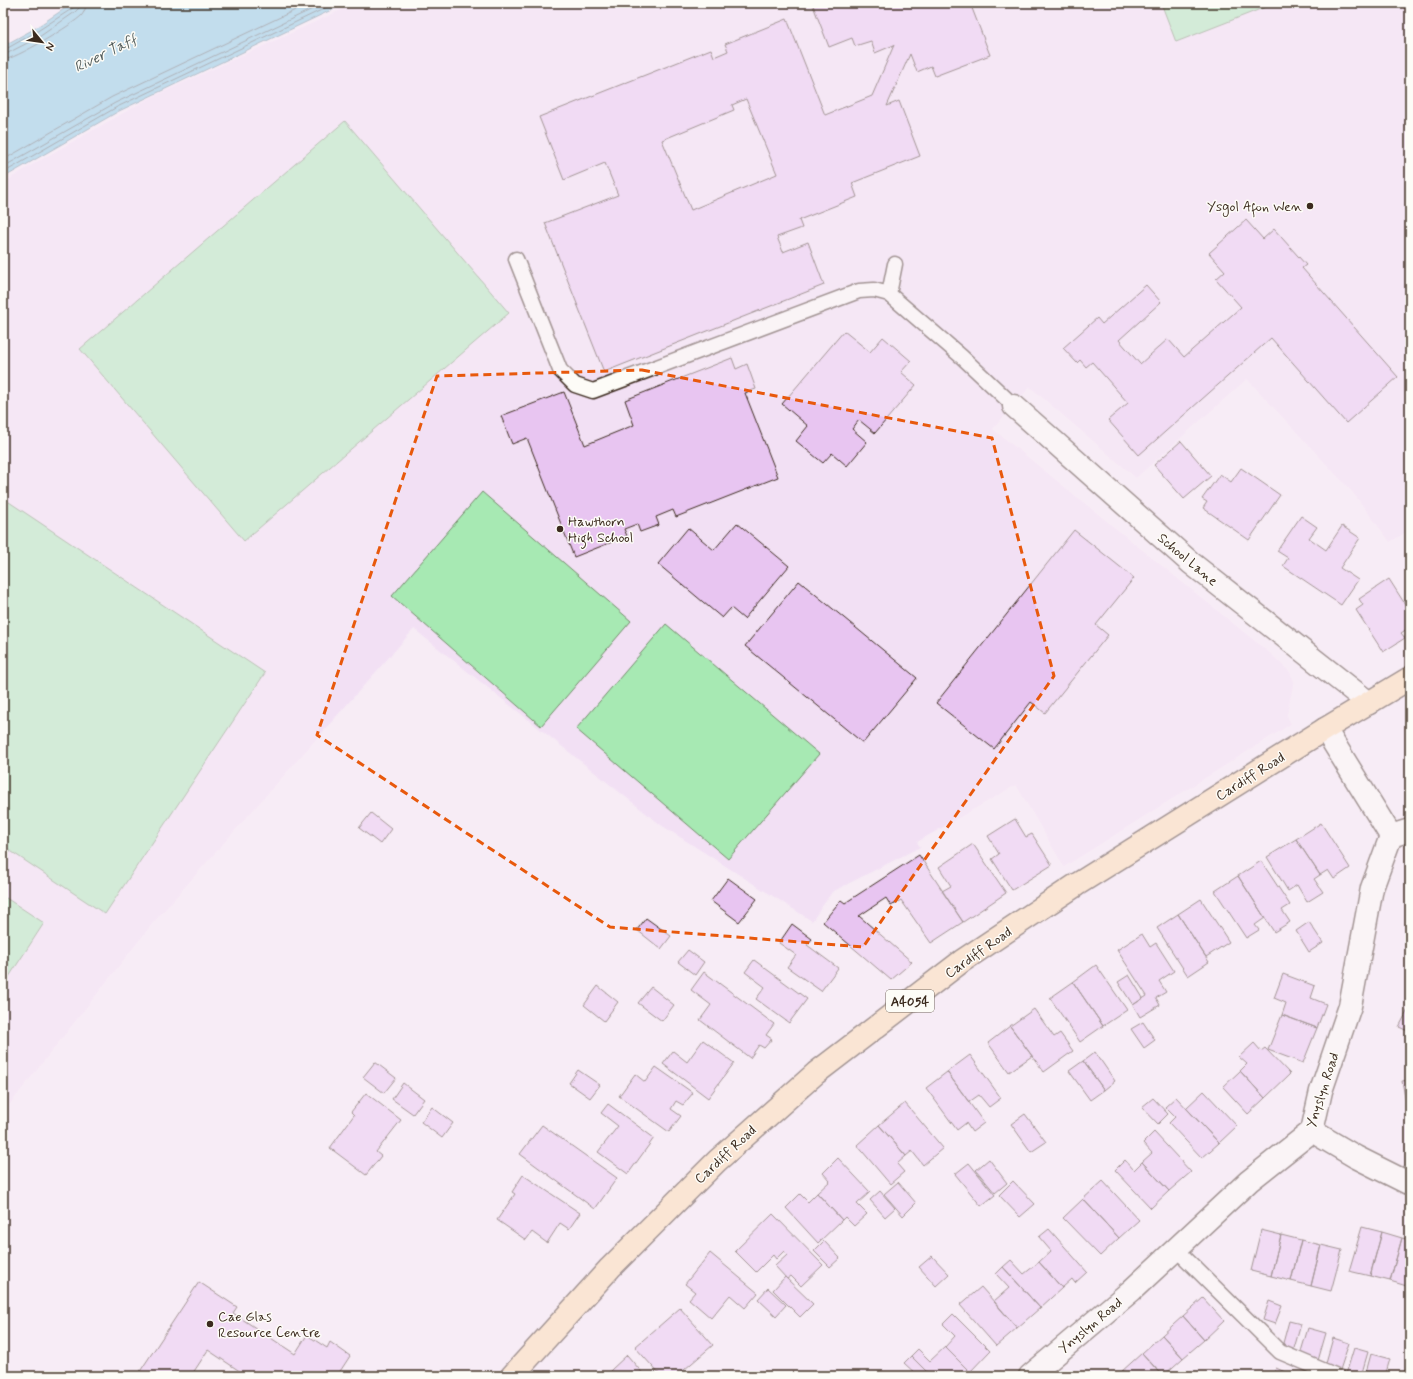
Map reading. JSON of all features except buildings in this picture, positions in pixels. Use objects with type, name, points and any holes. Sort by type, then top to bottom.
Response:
[{"type":"main road","name":"A4054","points":[[1369,703],[1410,678]]},
{"type":"main road","name":"Cardiff Road","points":[[512,1376],[610,1268],[717,1161],[816,1073],[962,961],[1076,885],[1369,703]]},
{"type":"street","name":"School Lane","points":[[1014,406],[1191,563],[1369,703]]},
{"type":"street","name":"Ynyslyn Road","points":[[1036,1374],[1132,1290],[1249,1181],[1312,1131],[1321,1091],[1350,1006],[1372,888],[1400,833],[1325,729]]},
{"type":"street","points":[[1312,1131],[1356,1157],[1410,1184]]},
{"type":"lane","points":[[516,259],[560,370],[575,385],[592,391],[859,291],[874,290],[889,294],[1014,406]]},
{"type":"lane","points":[[889,294],[896,264]]},
{"type":"lane","points":[[1176,1249],[1280,1352],[1337,1376]]},
{"type":"highlighted area","points":[[642,370],[992,438],[1054,676],[863,947],[610,927],[317,735],[437,376]]},
{"type":"shaded area","name":"Hawthorn High School","points":[[356,3],[1410,3],[1410,530],[1390,542],[1353,493],[1247,379],[1136,478],[1030,387],[993,429],[1271,654],[1290,672],[1294,681],[1287,715],[1291,724],[1064,867],[1016,785],[917,842],[920,847],[832,892],[812,921],[661,825],[414,629],[153,923],[3,1113],[3,183],[35,163],[148,99]]},
{"type":"green space","points":[[1161,3],[1276,3],[1176,42]]},
{"type":"green space","points":[[345,121],[509,313],[244,541],[80,349]]},
{"type":"green space","points":[[482,492],[631,621],[541,726],[392,596]]},
{"type":"green space","points":[[3,498],[265,673],[105,914],[3,846]]},
{"type":"green space","points":[[666,624],[819,754],[728,859],[576,729]]},
{"type":"green space","points":[[3,896],[44,923],[3,986]]},
{"type":"water","name":"River Taff","points":[[73,3],[346,3],[119,111],[3,178],[3,46],[34,29]]},
{"type":"place","name":"Ysgol Afon Wen","points":[[1310,206]]},
{"type":"place","name":"Hawthorn High School","points":[[560,529]]},
{"type":"place","name":"Cae Glas Resource Centre","points":[[210,1324]]}]
